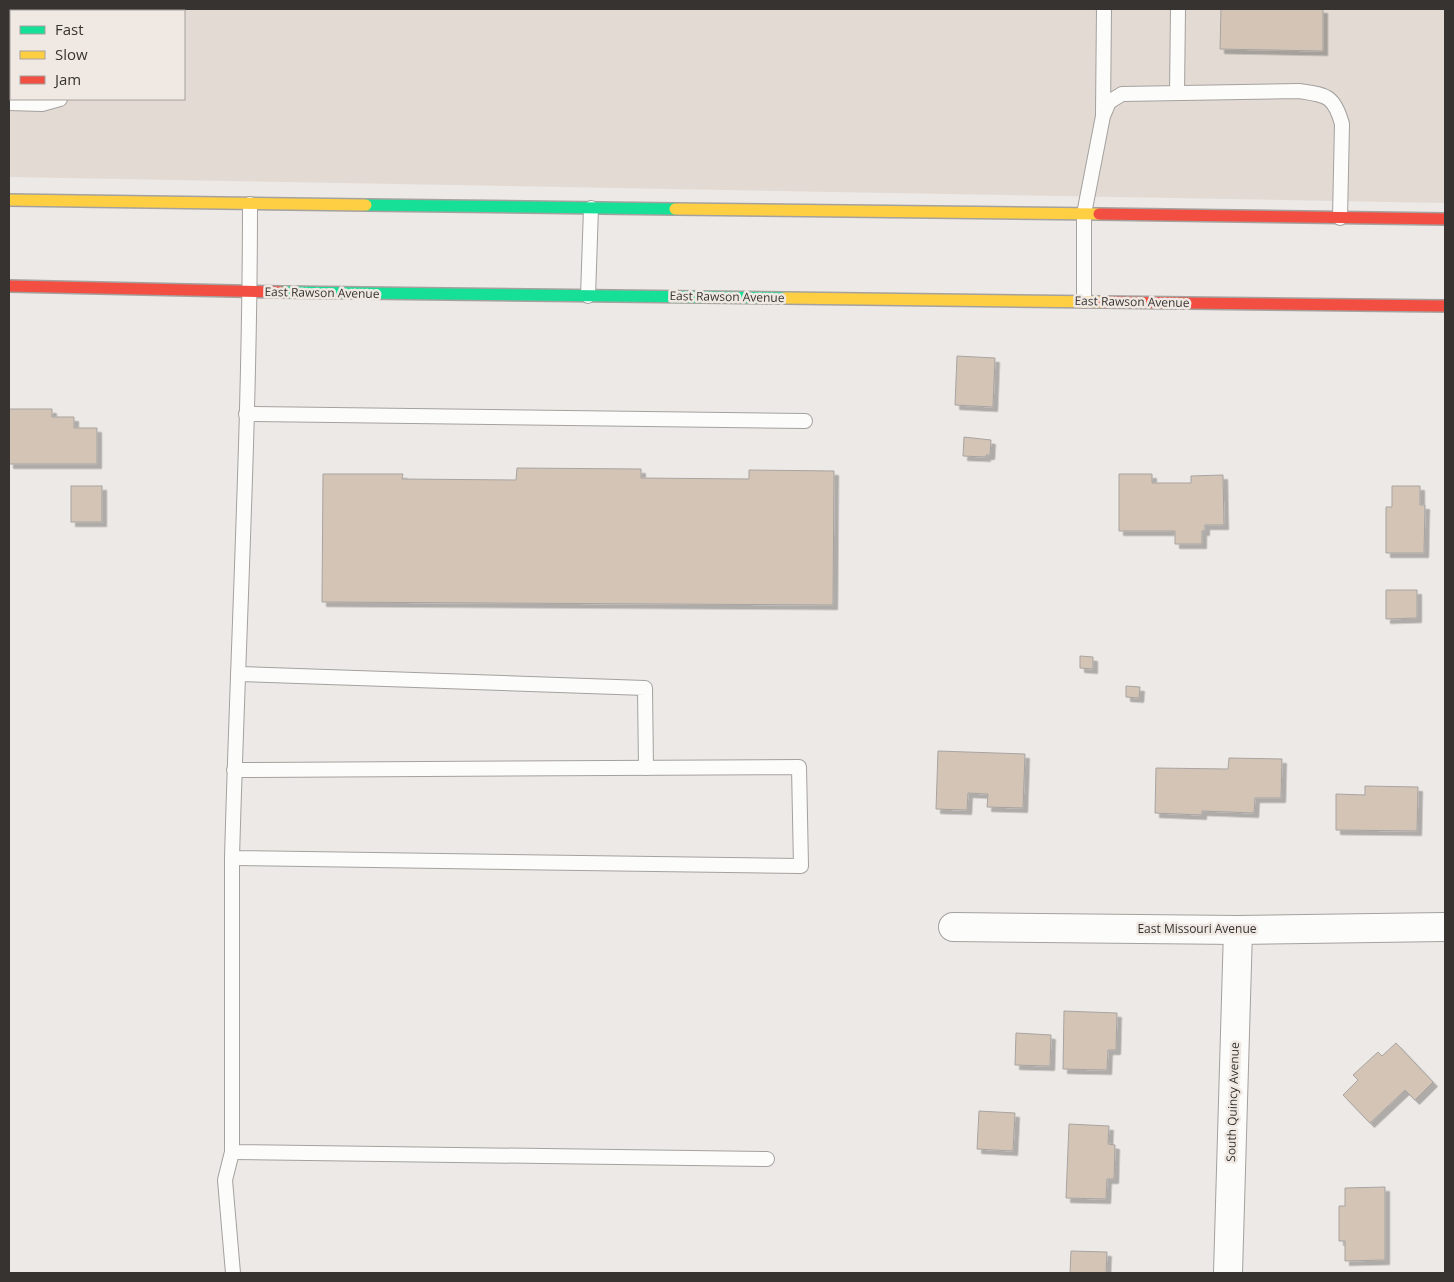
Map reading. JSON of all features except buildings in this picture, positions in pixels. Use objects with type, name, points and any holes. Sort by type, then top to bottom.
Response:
[{"type":"main road","points":[[9,200],[1445,219]]},
{"type":"main road","name":"East Rawson Avenue","points":[[9,286],[250,292],[1445,306]]},
{"type":"street","name":"East Missouri Avenue","points":[[953,927],[1238,930],[1443,928]]},
{"type":"street","name":"South Quincy Avenue","points":[[1228,1273],[1238,930]]},
{"type":"lane","points":[[1084,302],[1084,214],[1103,116],[1104,9]]},
{"type":"lane","points":[[1177,93],[1178,9]]},
{"type":"lane","points":[[1103,116],[1109,102],[1122,94],[1299,91],[1319,94],[1331,100],[1338,109],[1342,124],[1340,218]]},
{"type":"lane","points":[[9,103],[42,104],[56,100]]},
{"type":"lane","points":[[233,1273],[225,1180],[232,1152],[232,858],[250,292],[250,204]]},
{"type":"lane","points":[[588,296],[591,208]]},
{"type":"lane","points":[[246,414],[805,421]]},
{"type":"lane","points":[[238,674],[645,688],[646,768]]},
{"type":"lane","points":[[232,858],[801,866],[799,767],[234,770]]},
{"type":"lane","points":[[232,1152],[767,1159]]},
{"type":"shaded area","points":[[9,9],[1445,9],[1445,203],[9,177]]},
{"type":"traffic: fast","points":[[366,205],[675,209]]},
{"type":"traffic: fast","points":[[281,292],[784,298]]},
{"type":"traffic: slow","points":[[9,200],[366,205]]},
{"type":"traffic: slow","points":[[675,209],[1099,214]]},
{"type":"traffic: slow","points":[[784,298],[1102,302]]},
{"type":"traffic: jam","points":[[1099,214],[1445,219]]},
{"type":"traffic: jam","points":[[9,286],[281,292]]},
{"type":"traffic: jam","points":[[1102,302],[1445,306]]}]
